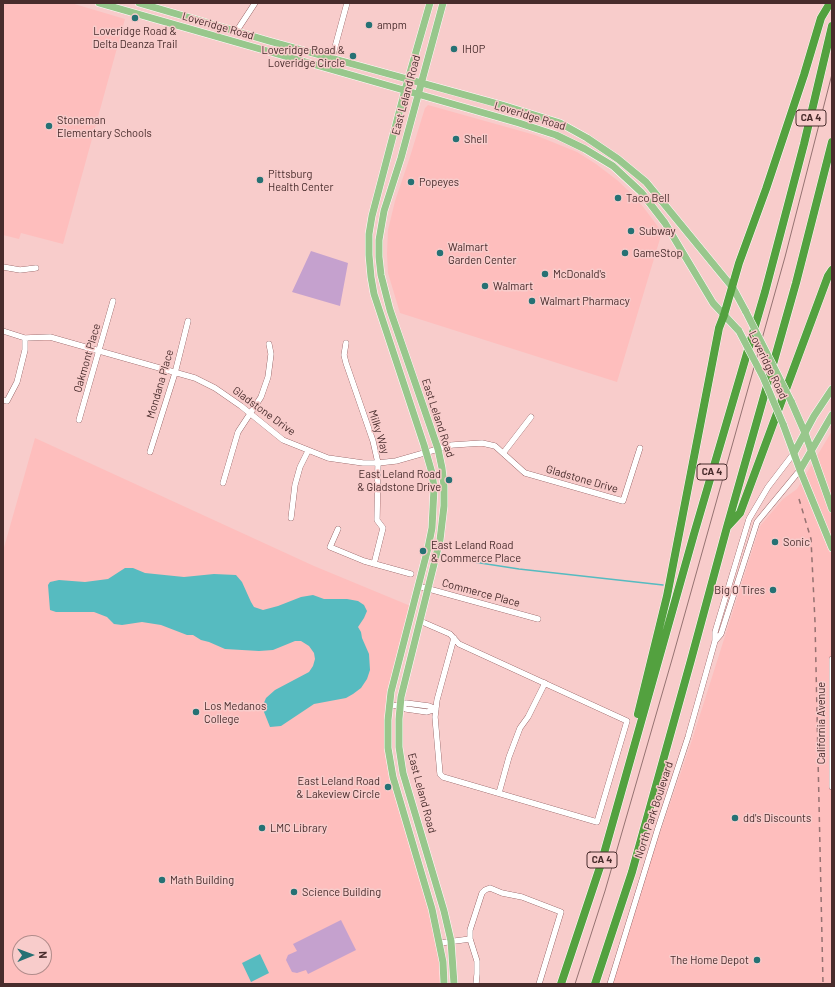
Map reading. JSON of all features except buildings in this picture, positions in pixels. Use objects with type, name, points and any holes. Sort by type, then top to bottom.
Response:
[{"type":"highway","points":[[638,735],[637,716],[667,596],[717,335],[733,288],[739,263],[802,82],[821,18],[830,3]]},
{"type":"highway","name":"CA 4","points":[[561,984],[601,864],[694,534],[765,292],[804,144],[832,26]]},
{"type":"highway","name":"CA 4","points":[[595,984],[632,872],[726,527],[796,283],[832,142]]},
{"type":"highway","points":[[726,527],[740,513],[828,276],[832,270]]},
{"type":"main road","name":"Loveridge Road","points":[[99,3],[405,90],[556,135],[585,149],[613,166],[641,192],[662,219],[714,304],[739,331],[763,377],[832,548]]},
{"type":"main road","name":"Loveridge Road","points":[[140,3],[236,32],[421,82],[542,117],[560,123],[587,138],[618,159],[646,182],[733,288],[791,401],[812,450],[832,508]]},
{"type":"main road","name":"East Leland Road","points":[[430,3],[405,90],[372,216],[369,234],[369,255],[374,294],[426,452],[432,473],[434,488],[432,528],[396,671],[388,720],[388,748],[393,777],[432,909],[440,943],[444,984]]},
{"type":"main road","name":"East Leland Road","points":[[443,3],[401,158],[384,211],[380,232],[379,257],[381,275],[390,310],[438,449],[444,486],[444,506],[440,540],[401,697],[398,719],[399,747],[404,773],[444,911],[451,941],[454,984]]},
{"type":"main road","points":[[155,19],[163,10]]},
{"type":"main road","points":[[794,453],[832,389]]},
{"type":"main road","points":[[800,470],[832,415]]},
{"type":"street","points":[[236,32],[255,3]]},
{"type":"street","points":[[332,58],[347,3]]},
{"type":"street","points":[[3,267],[20,270],[36,268]]},
{"type":"street","name":"Oakmont Place","points":[[79,420],[113,301]]},
{"type":"street","name":"Mondana Place","points":[[150,452],[175,373],[188,321]]},
{"type":"street","name":"Gladstone Drive","points":[[3,332],[25,338],[50,337],[195,378],[215,388],[284,440],[328,458],[363,462],[396,461],[452,445],[482,443],[495,446],[504,452],[525,473],[623,501],[640,448]]},
{"type":"street","points":[[3,400],[6,401],[17,382],[25,350],[25,338]]},
{"type":"street","name":"Milky Way","points":[[346,343],[344,355],[346,363],[373,441],[378,462],[377,520],[382,528],[374,564]]},
{"type":"street","points":[[223,483],[238,432],[261,397],[268,377],[271,354],[269,344]]},
{"type":"street","points":[[504,452],[531,417]]},
{"type":"street","points":[[291,518],[295,485],[300,467],[308,451]]},
{"type":"street","name":"North Park Boulevard","points":[[610,984],[658,828],[688,737],[715,641],[715,632],[749,520],[768,487],[794,453]]},
{"type":"street","name":"North Park Boulevard","points":[[715,641],[721,634],[757,522],[800,470]]},
{"type":"street","points":[[338,529],[330,547],[374,564],[411,574]]},
{"type":"street","name":"Commerce Place","points":[[418,586],[538,619]]},
{"type":"street","points":[[420,621],[450,634],[454,638],[459,644],[545,682],[627,721],[597,822],[443,777],[440,774],[435,718],[454,638]]},
{"type":"street","name":"California Avenue","points":[[832,659],[832,787]]},
{"type":"street","points":[[499,793],[520,728],[528,717],[545,682]]},
{"type":"street","points":[[390,705],[400,706],[406,710],[427,712],[436,709]]},
{"type":"street","points":[[476,984],[477,961],[470,939],[470,930],[482,893],[490,888],[502,893],[522,897],[562,912],[539,984]]},
{"type":"street","points":[[440,943],[470,939]]},
{"type":"shaded area","name":"Stoneman Elementary Schools","points":[[3,3],[71,3],[125,19],[63,244],[21,233],[19,239],[3,235]]},
{"type":"shaded area","points":[[428,105],[535,135],[577,152],[617,180],[633,195],[662,232],[617,382],[400,313],[388,273],[388,230],[395,201],[425,108]]},
{"type":"shaded area","points":[[311,251],[348,263],[340,306],[292,292]]},
{"type":"shaded area","points":[[832,431],[832,984],[608,984],[692,740],[760,526],[783,499],[797,489]]},
{"type":"shaded area","name":"Los Medanos College","points":[[35,438],[314,566],[413,607],[398,664],[388,748],[432,909],[444,984],[3,984],[3,551]]},
{"type":"shaded area","points":[[341,920],[356,950],[308,974],[306,970],[297,973],[292,972],[286,960],[288,955],[297,951],[293,944]]},
{"type":"water","points":[[125,568],[133,568],[145,573],[184,577],[214,574],[236,575],[242,582],[254,607],[263,610],[301,597],[313,595],[324,599],[347,599],[358,601],[364,605],[367,611],[358,627],[369,654],[370,670],[367,679],[361,688],[346,698],[314,704],[281,726],[270,727],[263,705],[266,698],[275,690],[309,672],[313,666],[315,659],[314,653],[309,646],[301,641],[295,641],[273,650],[259,651],[225,649],[201,640],[193,635],[187,635],[161,625],[142,622],[122,625],[114,624],[107,617],[94,612],[56,612],[50,610],[48,585],[50,582],[59,580],[85,582],[108,579]]},
{"type":"water","points":[[260,954],[269,973],[251,982],[242,963]]},
{"type":"waterway","points":[[448,558],[519,569],[663,585]]},
{"type":"tram line","points":[[575,984],[605,891],[673,656],[785,257],[832,74]]},
{"type":"railway","points":[[799,499],[811,539],[815,622],[823,984]]},
{"type":"place","name":"Loveridge Road & Delta Deanza Trail","points":[[135,18]]},
{"type":"place","name":"ampm","points":[[369,25]]},
{"type":"place","name":"IHOP","points":[[454,49]]},
{"type":"place","name":"Loveridge Road & Loveridge Circle","points":[[353,56]]},
{"type":"place","name":"Stoneman Elementary Schools","points":[[49,126]]},
{"type":"place","name":"Shell","points":[[456,139]]},
{"type":"place","name":"Pittsburg Health Center","points":[[260,180]]},
{"type":"place","name":"Popeyes","points":[[411,182]]},
{"type":"place","name":"Taco Bell","points":[[618,198]]},
{"type":"place","name":"Subway","points":[[631,231]]},
{"type":"place","name":"Walmart Garden Center","points":[[440,253]]},
{"type":"place","name":"GameStop","points":[[625,253]]},
{"type":"place","name":"McDonald's","points":[[545,274]]},
{"type":"place","name":"Walmart","points":[[485,286]]},
{"type":"place","name":"Walmart Pharmacy","points":[[532,301]]},
{"type":"place","name":"East Leland Road & Gladstone Drive","points":[[449,480]]},
{"type":"place","name":"Sonic","points":[[775,542]]},
{"type":"place","name":"East Leland Road & Commerce Place","points":[[423,551]]},
{"type":"place","name":"Big O Tires","points":[[773,590]]},
{"type":"place","name":"Los Medanos College","points":[[196,712]]},
{"type":"place","name":"East Leland Road & Lakeview Circle","points":[[388,787]]},
{"type":"place","name":"dd's Discounts","points":[[735,818]]},
{"type":"place","name":"LMC Library","points":[[262,828]]},
{"type":"place","name":"Math Building","points":[[162,880]]},
{"type":"place","name":"Science Building","points":[[294,892]]},
{"type":"place","name":"The Home Depot","points":[[757,960]]}]
